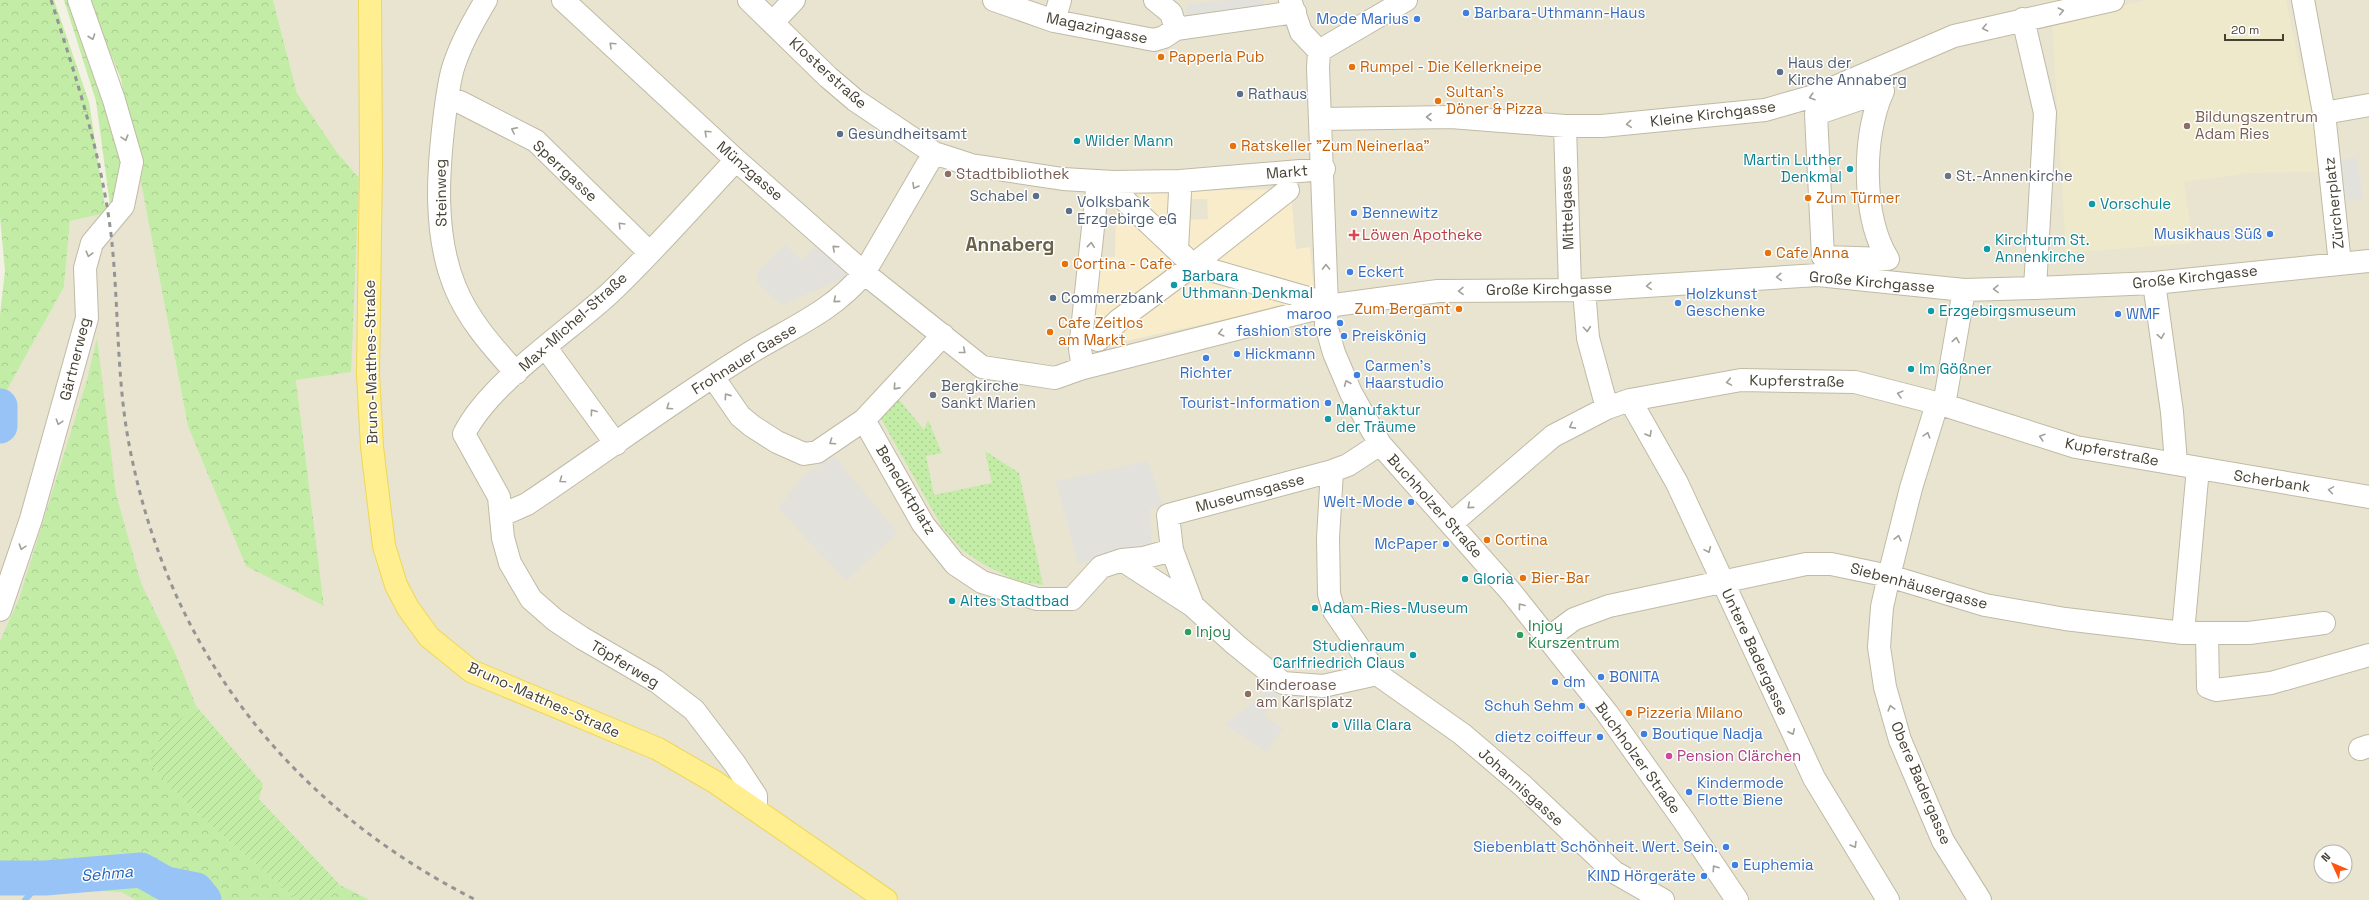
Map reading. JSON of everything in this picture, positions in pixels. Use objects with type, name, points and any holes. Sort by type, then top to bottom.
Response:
[{"type":"main road","name":"Bruno-Matthes-Straße","points":[[370,0],[371,165],[368,374],[372,447],[384,546],[399,591],[408,608],[429,637],[471,671],[658,749],[715,782],[886,900]]},
{"type":"street","name":"Gärtnerweg","points":[[0,610],[31,519],[87,318],[85,268],[92,243],[123,206],[132,162],[114,100],[79,0]]},
{"type":"street","name":"Steinweg","points":[[486,0],[465,36],[453,69],[447,99],[441,148],[441,222],[444,252],[455,287],[476,328],[516,373]]},
{"type":"street","name":"Münzgasse","points":[[563,0],[736,160],[864,273],[982,367],[1055,378],[1083,368]]},
{"type":"street","name":"Klosterstraße","points":[[749,0],[828,77],[855,100],[934,153],[971,165],[1107,186]]},
{"type":"street","points":[[773,22],[794,0]]},
{"type":"street","name":"Magazingasse","points":[[994,0],[1054,21],[1154,40],[1164,37],[1176,28]]},
{"type":"street","points":[[1054,21],[1060,0]]},
{"type":"street","points":[[1154,0],[1171,13],[1176,28],[1295,15],[1319,51],[1324,169]]},
{"type":"street","points":[[1319,51],[1406,0]]},
{"type":"street","name":"Kleine Kirchgasse","points":[[1321,119],[1451,117],[1565,126],[1602,126],[1765,110],[1814,96],[1954,36],[2023,19],[2113,0]]},
{"type":"street","name":"Zürcherplatz","points":[[2303,0],[2324,114],[2340,264]]},
{"type":"street","points":[[2023,19],[2046,113],[2035,288]]},
{"type":"street","points":[[1883,91],[1869,149],[1869,210],[1875,231],[1888,259],[1823,257],[1816,114],[1883,91]]},
{"type":"street","name":"Sperrgasse","points":[[447,99],[460,102],[536,141],[649,252]]},
{"type":"street","points":[[2324,114],[2369,105]]},
{"type":"street","name":"Mittelgasse","points":[[1565,126],[1577,290]]},
{"type":"street","name":"Frohnauer Gasse","points":[[501,506],[527,504],[713,377],[831,305],[855,284],[864,273],[934,153]]},
{"type":"street","name":"Max-Michel-Straße","points":[[501,506],[464,434],[472,417],[516,373],[612,291],[736,160]]},
{"type":"street","name":"Markt","points":[[1107,186],[1324,169],[1321,303]]},
{"type":"street","points":[[1107,186],[1193,265],[1321,303]]},
{"type":"street","points":[[1107,186],[1080,349],[1083,368],[1321,303]]},
{"type":"street","name":"Markt","points":[[1098,340],[1119,320],[1193,265],[1288,190]]},
{"type":"street","points":[[1177,250],[1180,192]]},
{"type":"street","name":"Große Kirchgasse","points":[[1321,303],[1438,291],[1577,290],[1818,275],[1964,290],[2035,288],[2154,283],[2369,261]]},
{"type":"street","points":[[2154,283],[2172,412],[2176,463]]},
{"type":"street","points":[[1577,290],[1607,408]]},
{"type":"street","name":"Obere Badergasse","points":[[1964,290],[1941,404],[1910,488],[1882,608],[1878,648],[1885,687],[1898,733],[1943,841],[1980,900]]},
{"type":"street","name":"Buchholzer Straße","points":[[1321,303],[1334,354],[1351,393],[1380,444],[1511,592],[1607,713],[1737,900]]},
{"type":"street","points":[[1119,320],[1120,342]]},
{"type":"street","points":[[713,377],[740,416],[752,426],[777,442],[804,454],[817,452],[864,420],[943,335]]},
{"type":"street","points":[[546,348],[616,444]]},
{"type":"street","name":"Kupferstraße","points":[[1451,524],[1553,436],[1607,408],[1630,400],[1741,380],[1855,382],[1941,404],[2076,447],[2176,463]]},
{"type":"street","name":"Untere Badergasse","points":[[1630,400],[1677,483],[1814,778],[1888,900]]},
{"type":"street","name":"Benediktplatz","points":[[864,420],[923,524],[955,564],[982,582],[1013,590],[1037,599],[1072,599],[1101,567],[1122,560],[1143,558],[1172,550]]},
{"type":"street","points":[[1332,471],[1348,465],[1380,444]]},
{"type":"street","name":"Scherbank","points":[[2176,463],[2369,497]]},
{"type":"street","points":[[2183,633],[2198,468]]},
{"type":"street","name":"Museumsgasse","points":[[1172,550],[1168,514],[1332,471]]},
{"type":"street","name":"Johannisgasse","points":[[1332,471],[1328,538],[1329,594],[1334,611],[1377,674],[1462,734],[1522,785],[1614,872],[1663,900]]},
{"type":"street","name":"Töpferweg","points":[[501,506],[503,538],[510,563],[531,599],[555,620],[582,638],[656,681],[694,710],[735,764],[756,796],[756,810]]},
{"type":"street","points":[[1172,550],[1193,606]]},
{"type":"street","points":[[1122,560],[1193,606],[1236,645],[1283,683],[1323,686],[1377,674]]},
{"type":"street","name":"Siebenhäusergasse","points":[[1547,639],[1574,619],[1609,606],[1721,580],[1806,564],[1831,564],[1889,576],[1985,605],[2065,619],[2183,633],[2249,633],[2324,623]]},
{"type":"street","points":[[2207,634],[2208,687],[2216,690],[2271,683],[2369,655]]},
{"type":"shaded area","points":[[273,0],[2369,0],[2369,900],[0,900],[0,398],[7,390],[64,287],[70,221],[106,213],[137,161],[188,426],[324,605],[296,380],[359,178],[336,151],[297,93]]},
{"type":"shaded area","points":[[1228,0],[1263,0],[1265,9],[1187,18],[1186,5]]},
{"type":"shaded area","name":"Bildungszentrum Adam Ries","points":[[2147,0],[2286,0],[2302,77],[2308,80],[2322,172],[2250,173],[2184,182],[2193,243],[2066,253],[2052,21]]},
{"type":"shaded area","points":[[2357,157],[2363,199],[2346,201],[2341,160]]},
{"type":"shaded area","points":[[1284,189],[1291,194],[1296,249],[1310,247],[1315,300],[1107,345],[1092,331],[1099,257],[1115,257],[1116,192]],"holes":[[[1186,199],[1207,199],[1208,219],[1187,220]]]},
{"type":"shaded area","points":[[785,245],[802,260],[815,246],[847,274],[847,277],[781,305],[757,282],[757,272]]},
{"type":"shaded area","points":[[834,456],[898,533],[846,581],[778,508],[805,474]]},
{"type":"shaded area","points":[[1148,461],[1163,506],[1150,509],[1152,543],[1078,564],[1056,481]]},
{"type":"shaded area","points":[[1270,689],[1278,696],[1264,715],[1283,729],[1266,752],[1225,724]]},
{"type":"green space","points":[[0,0],[54,0],[89,102],[106,213],[70,221],[64,287],[7,390],[0,398],[0,315],[5,271],[0,217]]},
{"type":"green space","points":[[64,0],[68,0],[127,175],[110,205],[96,101]]},
{"type":"green space","points":[[88,0],[273,0],[297,93],[336,151],[359,178],[351,372],[296,380],[324,606],[246,566],[188,426],[121,79]]},
{"type":"green space","points":[[97,338],[116,494],[141,583],[175,653],[196,706],[161,736],[149,763],[191,808],[298,900],[219,900],[202,883],[184,900],[136,900],[121,892],[0,886],[0,641],[19,599],[87,380]]},
{"type":"green space","points":[[897,397],[924,430],[928,420],[942,453],[926,456],[934,495],[992,483],[985,451],[1019,473],[1043,585],[1017,581],[983,564],[961,549],[942,527],[879,415]]},
{"type":"green space","points":[[196,706],[263,784],[259,799],[340,885],[328,900],[298,900],[191,808],[149,763],[161,736]]},
{"type":"green space","points":[[340,885],[370,900],[328,900]]},
{"type":"waterway","name":"Sehma","points":[[0,406],[0,426]]},
{"type":"waterway","name":"Sehma","points":[[0,878],[45,878],[141,870],[166,884],[196,890],[204,900]]},
{"type":"waterway","points":[[25,900],[45,878]]},
{"type":"railway","points":[[51,0],[87,116],[107,204],[114,260],[122,392],[129,444],[147,519],[174,589],[207,654],[247,714],[295,769],[349,818],[409,862],[476,900]]},
{"type":"place","name":"Barbara-Uthmann-Haus","points":[[1466,13]]},
{"type":"place","name":"Mode Marius","points":[[1417,19]]},
{"type":"place","name":"Papperla Pub","points":[[1161,57]]},
{"type":"place","name":"Rumpel - Die Kellerkneipe","points":[[1352,67]]},
{"type":"place","name":"Haus der Kirche Annaberg","points":[[1780,72]]},
{"type":"place","name":"Rathaus","points":[[1240,94]]},
{"type":"place","name":"Sultan's Döner & Pizza","points":[[1438,101]]},
{"type":"place","name":"Bildungszentrum Adam Ries","points":[[2187,126]]},
{"type":"place","name":"Gesundheitsamt","points":[[840,134]]},
{"type":"place","name":"Wilder Mann","points":[[1077,141]]},
{"type":"place","name":"Ratskeller \"Zum Neinerlaa\"","points":[[1233,146]]},
{"type":"place","name":"Martin Luther Denkmal","points":[[1850,169]]},
{"type":"place","name":"Stadtbibliothek","points":[[948,174]]},
{"type":"place","name":"St.-Annenkirche","points":[[1948,176]]},
{"type":"place","name":"Schabel","points":[[1036,196]]},
{"type":"place","name":"Zum Türmer","points":[[1808,198]]},
{"type":"place","name":"Vorschule","points":[[2092,204]]},
{"type":"place","name":"Volksbank Erzgebirge eG","points":[[1069,211]]},
{"type":"place","name":"Bennewitz","points":[[1354,213]]},
{"type":"place","name":"Musikhaus Süß","points":[[2270,234]]},
{"type":"place","name":"Löwen Apotheke","points":[[1354,235]]},
{"type":"place","name":"Kirchturm St. Annenkirche","points":[[1987,249]]},
{"type":"place","name":"Cafe Anna","points":[[1768,253]]},
{"type":"place","name":"Cortina - Cafe","points":[[1065,264]]},
{"type":"place","name":"Eckert","points":[[1350,272]]},
{"type":"place","name":"Barbara Uthmann Denkmal","points":[[1174,285]]},
{"type":"place","name":"Commerzbank","points":[[1053,298]]},
{"type":"place","name":"Holzkunst Geschenke","points":[[1678,303]]},
{"type":"place","name":"Zum Bergamt","points":[[1459,309]]},
{"type":"place","name":"Erzgebirgsmuseum","points":[[1931,311]]},
{"type":"place","name":"WMF","points":[[2118,314]]},
{"type":"place","name":"maroo fashion store","points":[[1340,323]]},
{"type":"place","name":"Cafe Zeitlos am Markt","points":[[1050,332]]},
{"type":"place","name":"Preiskönig","points":[[1344,336]]},
{"type":"place","name":"Hickmann","points":[[1237,354]]},
{"type":"place","name":"Richter","points":[[1206,358]]},
{"type":"place","name":"Im Gößner","points":[[1911,369]]},
{"type":"place","name":"Carmen's Haarstudio","points":[[1357,375]]},
{"type":"place","name":"Bergkirche Sankt Marien","points":[[933,395]]},
{"type":"place","name":"Tourist-Information","points":[[1328,403]]},
{"type":"place","name":"Manufaktur der Träume","points":[[1328,419]]},
{"type":"place","name":"Welt-Mode","points":[[1411,502]]},
{"type":"place","name":"Cortina","points":[[1487,540]]},
{"type":"place","name":"McPaper","points":[[1446,544]]},
{"type":"place","name":"Bier-Bar","points":[[1523,578]]},
{"type":"place","name":"Gloria","points":[[1465,579]]},
{"type":"place","name":"Altes Stadtbad","points":[[952,601]]},
{"type":"place","name":"Adam-Ries-Museum","points":[[1315,608]]},
{"type":"place","name":"Injoy","points":[[1188,632]]},
{"type":"place","name":"Injoy Kurszentrum","points":[[1520,635]]},
{"type":"place","name":"Studienraum Carlfriedrich Claus","points":[[1413,655]]},
{"type":"place","name":"BONITA","points":[[1601,677]]},
{"type":"place","name":"dm","points":[[1555,682]]},
{"type":"place","name":"Kinderoase am Karlsplatz","points":[[1248,694]]},
{"type":"place","name":"Schuh Sehm","points":[[1582,706]]},
{"type":"place","name":"Pizzeria Milano","points":[[1629,713]]},
{"type":"place","name":"Villa Clara","points":[[1335,725]]},
{"type":"place","name":"Boutique Nadja","points":[[1644,734]]},
{"type":"place","name":"dietz coiffeur","points":[[1600,737]]},
{"type":"place","name":"Pension Clärchen","points":[[1669,756]]},
{"type":"place","name":"Kindermode Flotte Biene","points":[[1689,792]]},
{"type":"place","name":"Siebenblatt Schönheit. Wert. Sein.","points":[[1726,847]]},
{"type":"place","name":"Euphemia","points":[[1735,865]]},
{"type":"place","name":"KIND Hörgeräte","points":[[1704,876]]},
{"type":"district","name":"Annaberg","points":[[1010,244]]}]
